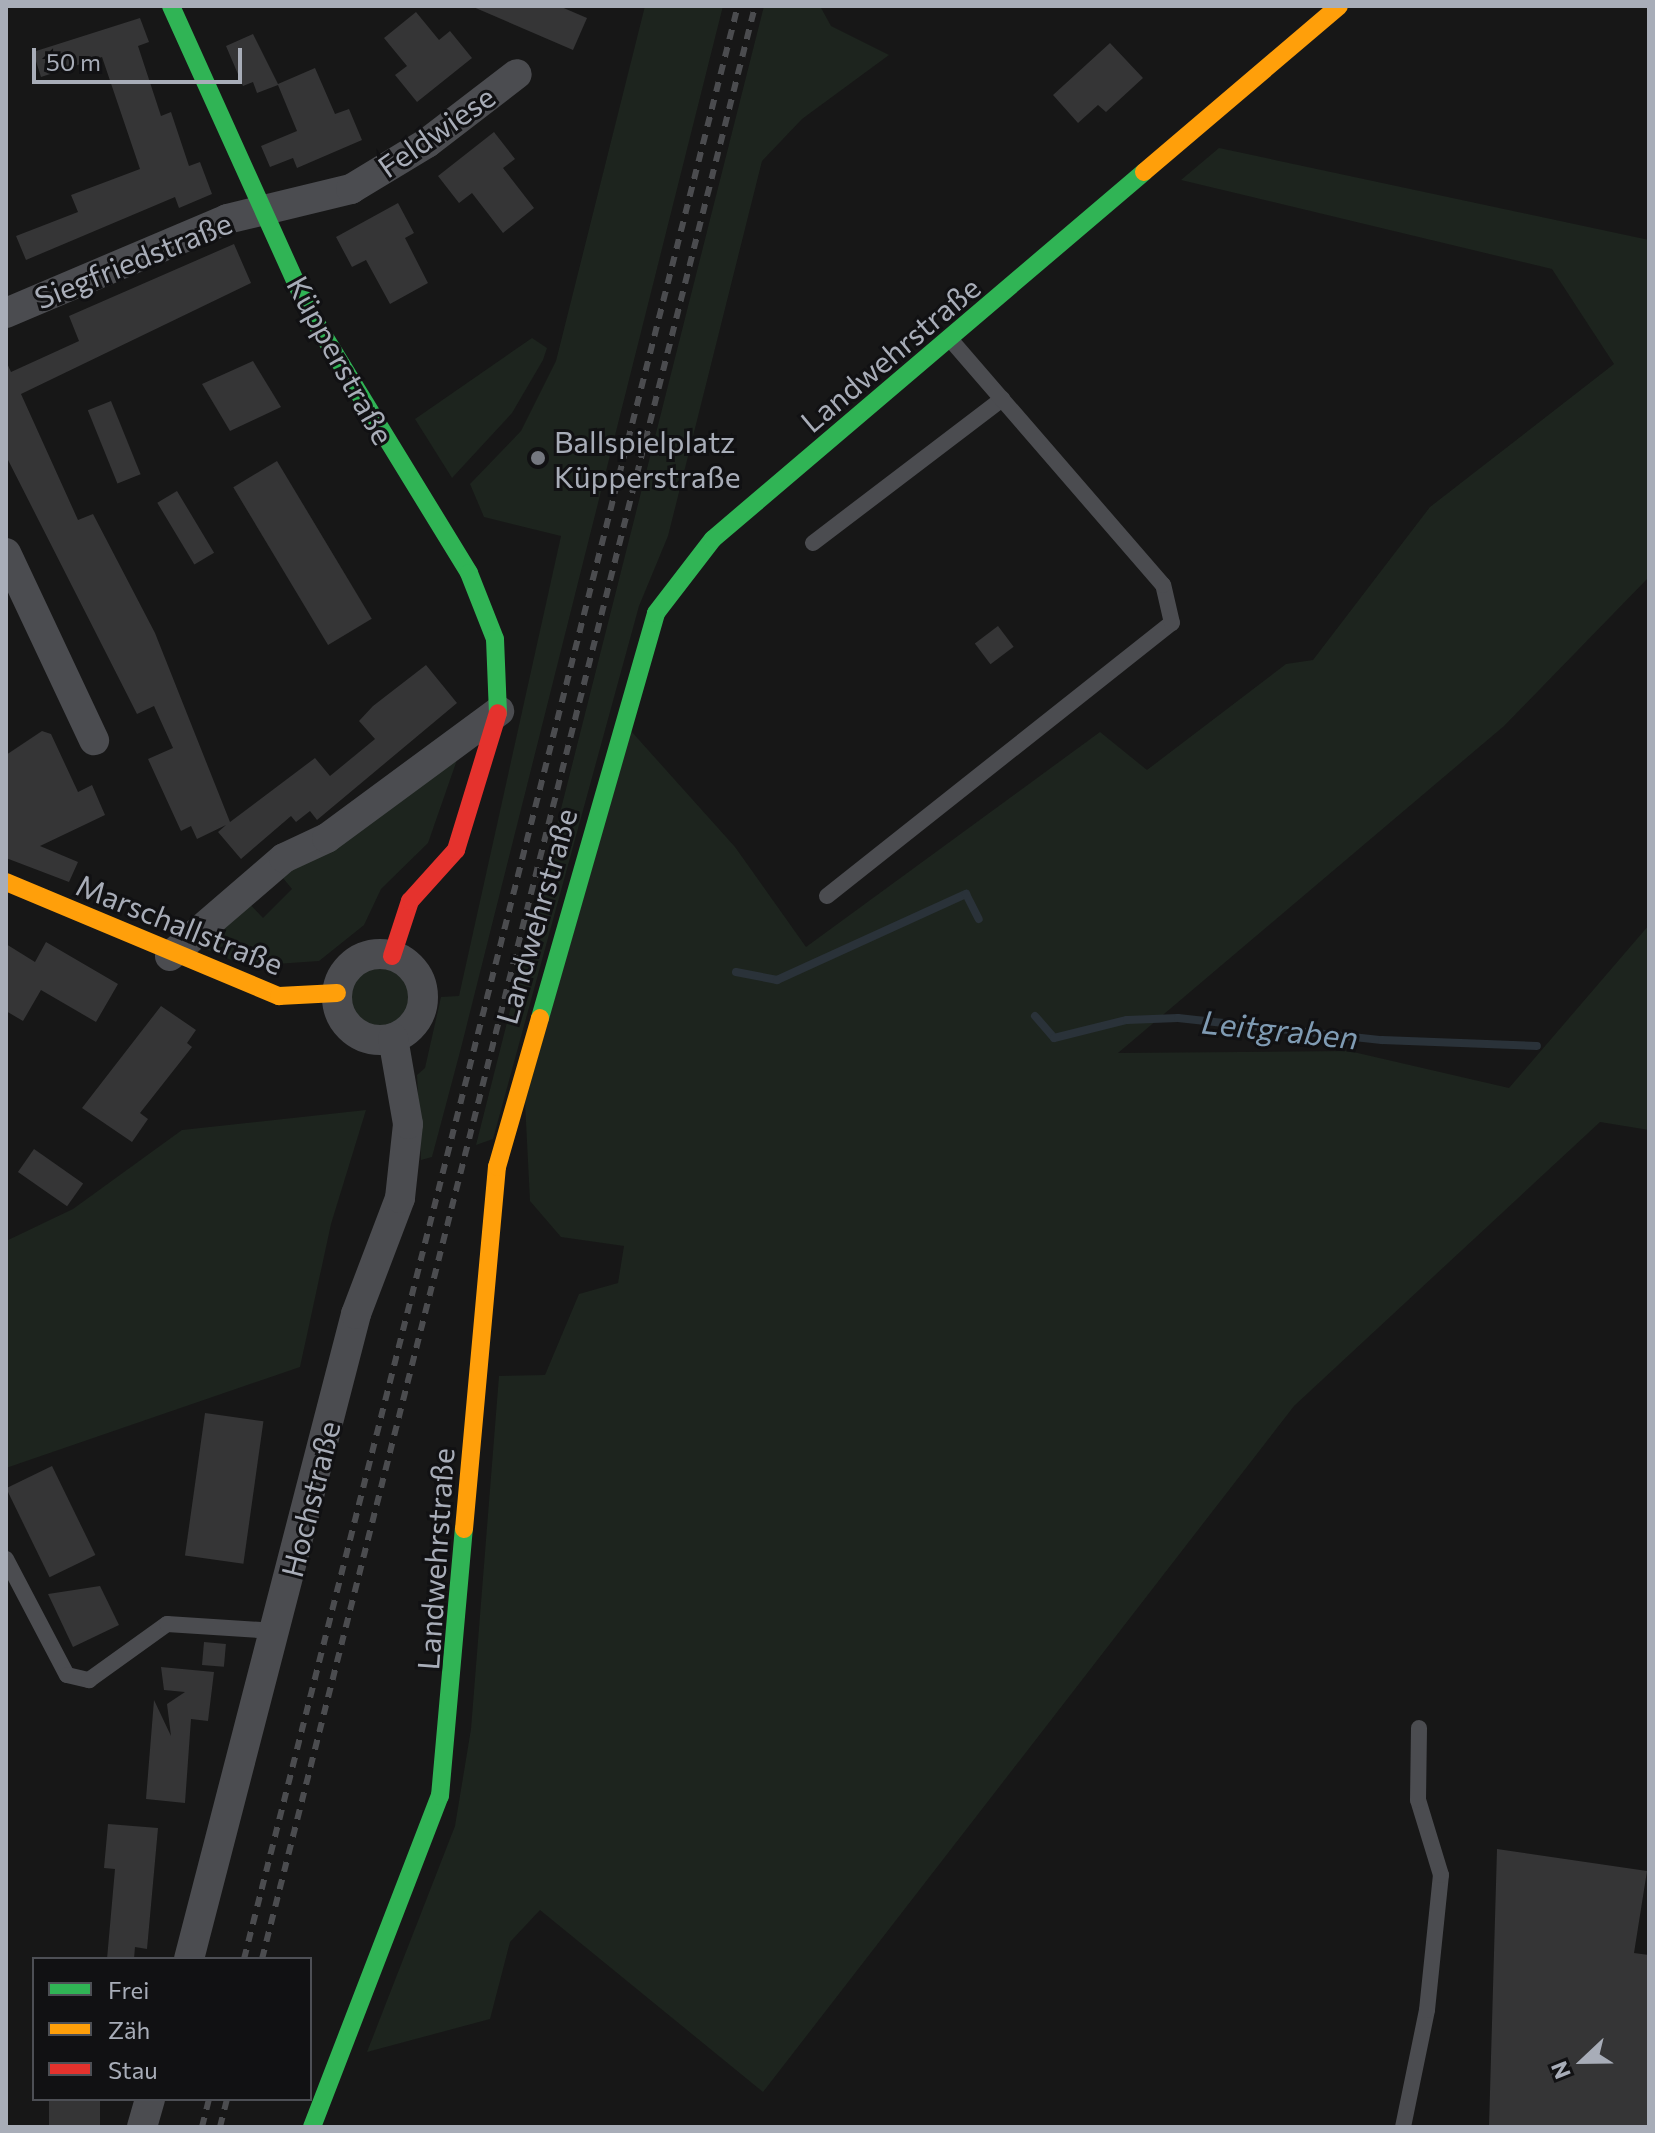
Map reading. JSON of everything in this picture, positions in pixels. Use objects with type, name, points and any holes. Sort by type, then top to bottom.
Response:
[{"type":"street","name":"Küpperstraße","points":[[171,6],[308,310],[485,605],[499,711],[456,850],[410,901],[392,956]]},
{"type":"street","name":"Landwehrstraße","points":[[312,2127],[440,1796],[497,1167],[630,685],[656,613],[705,548],[1339,6]]},
{"type":"street","name":"Feldwiese","points":[[261,210],[351,189],[427,143],[517,74]]},
{"type":"street","name":"Siegfriedstraße","points":[[6,313],[261,210]]},
{"type":"street","points":[[6,553],[94,740]]},
{"type":"street","points":[[170,956],[284,858],[327,838],[499,711]]},
{"type":"street","name":"Marschallstraße","points":[[6,882],[170,956],[279,996],[337,993]]},
{"type":"street","points":[[392,956],[413,969],[423,1001],[408,1030],[393,1038],[369,1037],[347,1024],[337,993],[353,963],[392,956]]},
{"type":"street","name":"Hochstraße","points":[[190,1957],[356,1314],[400,1198],[408,1124],[393,1038]]},
{"type":"street","points":[[142,2127],[149,2101]]},
{"type":"lane","points":[[827,896],[1172,623],[1163,585],[951,340]]},
{"type":"lane","points":[[813,543],[1002,399]]},
{"type":"lane","points":[[6,1559],[67,1675],[89,1680],[167,1624],[276,1631]]},
{"type":"lane","points":[[1403,2127],[1427,2010],[1441,1875],[1418,1800],[1419,1728]]},
{"type":"shaded area","points":[[645,6],[723,6],[461,1048],[432,1157],[421,1160],[417,1075],[425,1068],[441,997],[459,996],[561,536],[484,517],[470,484],[521,431],[556,361]]},
{"type":"shaded area","points":[[764,6],[820,6],[831,26],[889,55],[802,119],[762,161],[668,536],[639,606],[493,1139],[476,1145]]},
{"type":"shaded area","points":[[1219,148],[1649,240],[1649,577],[1504,726],[1118,1053],[1349,1051],[1509,1088],[1649,925],[1649,1130],[1600,1122],[1294,1406],[763,2092],[540,1910],[510,1942],[490,2019],[367,2052],[455,1826],[471,1729],[499,1376],[545,1375],[579,1294],[618,1283],[624,1246],[561,1237],[530,1201],[525,1102],[631,731],[735,847],[806,947],[1100,732],[1147,770],[1286,664],[1313,660],[1430,507],[1614,364],[1552,269],[1181,180]]},
{"type":"shaded area","points":[[532,338],[547,348],[543,360],[512,413],[452,478],[415,419]]},
{"type":"shaded area","points":[[458,757],[428,843],[381,889],[364,925],[319,961],[245,966],[199,946],[245,899],[263,918],[292,889],[278,872]]},
{"type":"shaded area","points":[[379,966],[391,968],[401,975],[408,985],[408,1009],[401,1019],[391,1026],[379,1028],[367,1026],[357,1019],[350,1009],[348,997],[350,985],[357,975],[367,968]]},
{"type":"shaded area","points":[[366,1110],[331,1224],[300,1367],[6,1468],[6,1241],[73,1209],[182,1130]]},
{"type":"building","points":[[471,6],[559,6],[587,18],[573,50]]},
{"type":"building","points":[[416,12],[439,40],[450,31],[472,58],[417,102],[395,75],[407,66],[384,38]]},
{"type":"building","points":[[140,18],[149,42],[138,46],[161,116],[171,112],[189,166],[200,162],[212,194],[179,208],[175,197],[26,260],[16,236],[78,212],[71,195],[140,169],[102,57],[41,77],[33,52]]},
{"type":"building","points":[[253,34],[278,84],[315,68],[335,114],[349,109],[362,140],[297,168],[293,158],[270,167],[261,146],[297,131],[278,85],[257,93],[253,82],[243,86],[226,46]]},
{"type":"building","points":[[1110,43],[1143,78],[1106,112],[1098,105],[1078,123],[1053,95]]},
{"type":"building","points":[[494,132],[515,159],[503,168],[534,208],[503,233],[472,193],[459,203],[438,176]]},
{"type":"building","points":[[398,203],[414,233],[405,238],[428,283],[390,304],[366,260],[352,267],[336,237]]},
{"type":"building","points":[[234,244],[251,283],[21,394],[78,520],[93,514],[155,633],[230,822],[315,758],[330,776],[375,739],[359,721],[373,706],[426,665],[457,703],[317,820],[310,811],[296,822],[291,816],[241,859],[218,832],[226,825],[197,839],[191,826],[181,831],[148,759],[173,748],[154,706],[137,714],[6,456],[6,361],[11,372],[79,341],[69,316]]},
{"type":"building","points":[[253,361],[281,407],[230,431],[202,384]]},
{"type":"building","points":[[111,401],[141,474],[117,484],[88,410]]},
{"type":"building","points":[[277,461],[372,619],[328,645],[233,487]]},
{"type":"building","points":[[177,491],[214,553],[194,565],[157,503]]},
{"type":"building","points":[[998,626],[1014,647],[990,664],[975,643]]},
{"type":"building","points":[[42,731],[51,734],[78,792],[92,785],[105,815],[40,846],[78,862],[69,882],[6,858],[6,755]]},
{"type":"building","points":[[46,942],[118,984],[96,1022],[41,990],[23,1021],[6,1011],[6,944],[35,962]]},
{"type":"building","points":[[161,1006],[196,1030],[187,1043],[192,1047],[140,1113],[148,1119],[132,1142],[82,1108]]},
{"type":"building","points":[[34,1149],[83,1183],[67,1206],[18,1172]]},
{"type":"building","points":[[205,1413],[263,1421],[243,1564],[185,1556]]},
{"type":"building","points":[[52,1466],[95,1555],[50,1577],[6,1488]]},
{"type":"building","points":[[100,1586],[119,1625],[73,1647],[48,1594]]},
{"type":"building","points":[[204,1642],[226,1644],[224,1667],[202,1665]]},
{"type":"building","points":[[161,1667],[214,1672],[208,1721],[191,1719],[185,1803],[146,1799],[154,1700],[171,1736],[167,1704],[185,1692],[164,1690]]},
{"type":"building","points":[[108,1824],[158,1828],[147,1949],[135,1947],[134,1957],[107,1957],[115,1869],[104,1868]]},
{"type":"building","points":[[1497,1849],[1647,1871],[1634,1953],[1649,1955],[1649,2127],[1489,2127]]},
{"type":"building","points":[[49,2101],[100,2101],[100,2127],[49,2127]]},
{"type":"waterway","name":"Leitgraben","points":[[736,972],[777,980],[966,894],[979,919]]},
{"type":"waterway","name":"Leitgraben","points":[[1035,1016],[1054,1038],[1127,1020],[1178,1018],[1382,1040],[1537,1046]]},
{"type":"railway","points":[[245,1957],[738,6]]},
{"type":"railway","points":[[263,1957],[755,6]]},
{"type":"railway","points":[[202,2127],[208,2101]]},
{"type":"railway","points":[[220,2127],[226,2101]]},
{"type":"traffic: fast","points":[[171,6],[308,310],[469,573],[495,639],[498,713]]},
{"type":"traffic: fast","points":[[540,1018],[656,613],[713,539],[1144,172]]},
{"type":"traffic: fast","points":[[312,2127],[440,1796],[464,1529]]},
{"type":"traffic: slow","points":[[1144,172],[1339,6]]},
{"type":"traffic: slow","points":[[6,882],[279,996],[337,993]]},
{"type":"traffic: slow","points":[[464,1529],[497,1167],[540,1018]]},
{"type":"traffic: jam","points":[[392,956],[410,901],[456,850],[498,713]]},
{"type":"place","name":"Ballspielplatz Küpperstraße","points":[[538,458]]}]
